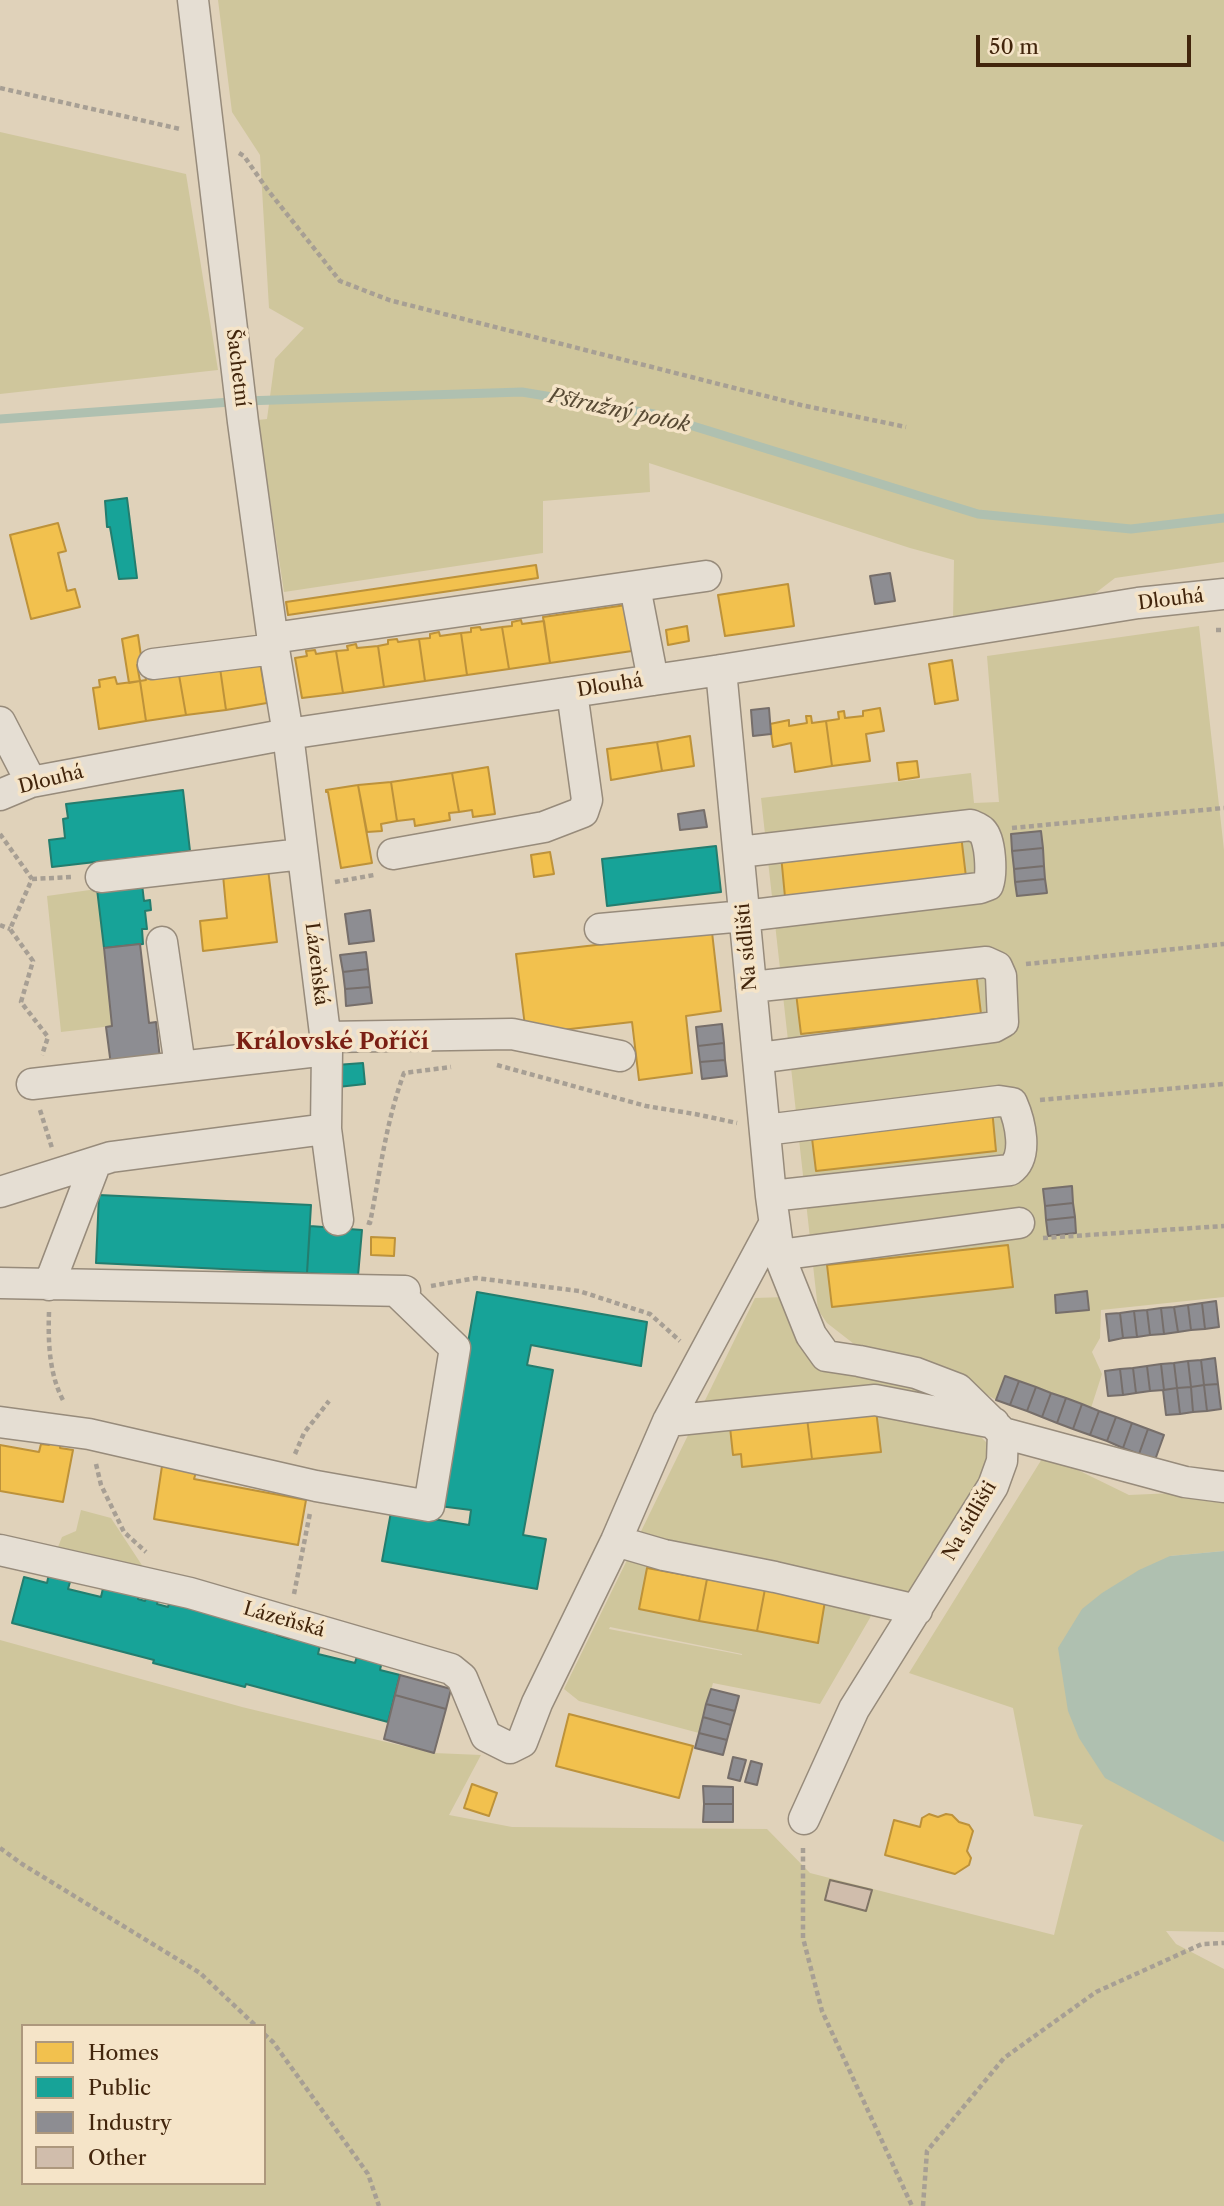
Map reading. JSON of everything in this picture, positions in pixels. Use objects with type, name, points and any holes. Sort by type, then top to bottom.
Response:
[{"type":"street","name":"Šachetní","points":[[192,0],[243,422],[288,734]]},
{"type":"street","points":[[153,664],[706,576]]},
{"type":"street","points":[[635,587],[653,680]]},
{"type":"street","name":"Dlouhá","points":[[0,795],[31,782],[288,734],[721,670],[1138,604],[1224,594]]},
{"type":"street","name":"Na sídlišti","points":[[721,670],[772,1210],[779,1255],[811,1335],[826,1356],[916,1373],[958,1389],[999,1428],[1002,1461],[993,1486],[854,1709],[804,1819]]},
{"type":"street","points":[[393,854],[544,827],[583,812],[587,800],[572,692]]},
{"type":"street","points":[[0,722],[31,782]]},
{"type":"street","name":"Lázeňská","points":[[288,734],[327,1043],[326,1129],[338,1220]]},
{"type":"street","points":[[600,929],[744,916],[981,888],[988,884],[992,875],[987,840],[983,831],[971,825],[738,852]]},
{"type":"street","points":[[101,877],[302,854]]},
{"type":"street","points":[[162,942],[180,1066]]},
{"type":"street","points":[[751,987],[986,962],[997,967],[1001,976],[1003,1022],[994,1027],[758,1058]]},
{"type":"street","points":[[32,1084],[180,1066],[327,1043],[512,1034],[620,1056]]},
{"type":"street","points":[[765,1130],[999,1101],[1012,1103],[1017,1113],[1022,1154],[1017,1165],[1010,1170],[772,1210],[701,1361],[668,1421],[616,1541],[664,1555],[917,1610]]},
{"type":"street","points":[[0,1192],[111,1157],[326,1129]]},
{"type":"street","points":[[49,1285],[96,1162]]},
{"type":"street","points":[[779,1255],[1019,1223]]},
{"type":"street","points":[[0,1283],[401,1291],[456,1348],[429,1506],[316,1486],[89,1434],[0,1422]]},
{"type":"street","points":[[668,1421],[875,1400],[999,1428],[1185,1482],[1224,1487]]},
{"type":"street","name":"Lázeňská","points":[[0,1550],[190,1593],[452,1669],[462,1678],[486,1736],[510,1748],[522,1742],[537,1703],[616,1541]]},
{"type":"path","points":[[0,88],[208,135],[244,156],[340,281],[389,300],[802,405],[906,427]]},
{"type":"path","points":[[1216,630],[1224,630]]},
{"type":"path","points":[[983,831],[1224,808]]},
{"type":"path","points":[[0,834],[32,879]]},
{"type":"path","points":[[306,888],[387,873],[393,854]]},
{"type":"path","points":[[32,879],[101,877]]},
{"type":"path","points":[[10,929],[32,879]]},
{"type":"path","points":[[0,925],[10,929],[33,961],[21,1002],[48,1037],[32,1084],[60,1173]]},
{"type":"path","points":[[997,967],[1224,944]]},
{"type":"path","points":[[484,1062],[646,1106],[765,1130]]},
{"type":"path","points":[[338,1220],[370,1223],[382,1152],[404,1073],[458,1066]]},
{"type":"path","points":[[1012,1103],[1224,1084]]},
{"type":"path","points":[[1019,1223],[1019,1239],[1224,1226]]},
{"type":"path","points":[[401,1291],[476,1278],[579,1291],[650,1314],[701,1361]]},
{"type":"path","points":[[294,1455],[304,1433],[328,1401]]},
{"type":"path","points":[[288,1622],[316,1486]]},
{"type":"path","points":[[804,1819],[803,1938],[822,2011],[912,2206]]},
{"type":"path","points":[[0,1848],[200,1973],[254,2024]]},
{"type":"path","points":[[923,2206],[927,2151],[1004,2058],[1096,1992],[1202,1944],[1224,1943]]},
{"type":"path","points":[[266,2036],[368,2174],[379,2206]]},
{"type":"shaded area","points":[[218,0],[1224,0],[1224,562],[1115,578],[1080,605],[953,621],[954,560],[649,463],[650,492],[543,501],[543,553],[284,592],[258,420],[267,419],[275,359],[304,328],[269,308],[260,155],[232,112]]},
{"type":"shaded area","points":[[0,132],[186,174],[218,370],[0,394]]},
{"type":"shaded area","points":[[1199,626],[1224,850],[1224,1297],[1101,1310],[1100,1338],[1092,1352],[1102,1374],[1091,1408],[1005,1376],[996,1400],[960,1379],[863,1351],[827,1323],[818,1310],[761,798],[971,773],[974,803],[999,802],[987,656]]},
{"type":"shaded area","points":[[97,889],[112,1026],[61,1032],[47,896]]},
{"type":"shaded area","points":[[786,1297],[841,1369],[877,1381],[911,1387],[976,1419],[976,1432],[987,1443],[991,1465],[918,1598],[885,1592],[820,1704],[713,1683],[699,1733],[579,1701],[564,1689],[755,1298]],"holes":[[[610,1627],[742,1655],[609,1629]]]},
{"type":"shaded area","points":[[1045,1454],[1129,1495],[1197,1492],[1224,1497],[1224,1551],[1170,1556],[1224,1842],[1224,1932],[1166,1931],[1176,1944],[1224,1969],[1224,2206],[0,2206],[0,1640],[242,1707],[382,1741],[434,1753],[481,1755],[449,1815],[512,1827],[767,1829],[810,1873],[1054,1935],[1083,1825],[1034,1816],[1013,1708],[909,1673]]},
{"type":"shaded area","points":[[81,1510],[111,1518],[151,1579],[56,1552],[62,1537],[76,1531]]},
{"type":"shaded area","points":[[1224,1551],[1224,1842],[1105,1778],[1079,1738],[1068,1711],[1058,1648],[1082,1609],[1139,1570],[1170,1556]]},
{"type":"building: Homes","points":[[58,523],[66,551],[58,553],[67,591],[75,589],[80,607],[31,619],[10,535]]},
{"type":"building: Homes","points":[[536,565],[538,578],[288,615],[286,602]]},
{"type":"building: Homes","points":[[788,584],[794,626],[725,636],[718,595]]},
{"type":"building: Homes","points":[[626,605],[632,651],[550,663],[543,617]]},
{"type":"building: Homes","points":[[521,620],[522,624],[544,621],[550,663],[509,669],[502,627],[512,626],[512,622]]},
{"type":"building: Homes","points":[[687,626],[689,641],[668,645],[666,630]]},
{"type":"building: Homes","points":[[480,627],[481,630],[502,627],[509,669],[467,675],[461,633]]},
{"type":"building: Homes","points":[[439,632],[440,636],[461,633],[467,675],[425,681],[419,639],[430,638],[430,634]]},
{"type":"building: Homes","points":[[138,635],[142,663],[137,665],[140,681],[129,683],[122,639]]},
{"type":"building: Homes","points":[[397,639],[398,642],[419,639],[425,681],[384,687],[378,646],[388,644],[388,640]]},
{"type":"building: Homes","points":[[356,644],[357,648],[378,646],[384,687],[343,693],[336,651],[348,650],[347,646]]},
{"type":"building: Homes","points":[[315,650],[316,654],[336,651],[343,693],[302,698],[295,658],[307,656],[306,651]]},
{"type":"building: Homes","points":[[952,660],[958,700],[935,704],[929,664]]},
{"type":"building: Homes","points":[[260,662],[267,703],[226,710],[220,668]]},
{"type":"building: Homes","points":[[220,668],[226,710],[186,715],[179,675]]},
{"type":"building: Homes","points":[[145,673],[179,675],[186,715],[146,721],[140,681],[146,680]]},
{"type":"building: Homes","points":[[115,677],[117,684],[140,681],[146,721],[99,729],[93,688],[100,687],[99,680]]},
{"type":"building: Homes","points":[[880,708],[884,731],[866,734],[870,761],[832,766],[826,721],[839,719],[838,712],[844,711],[845,718],[863,716],[863,711]]},
{"type":"building: Homes","points":[[806,716],[811,716],[812,723],[826,721],[832,766],[795,772],[791,743],[773,747],[770,724],[789,720],[789,726],[807,723]]},
{"type":"building: Homes","points":[[690,736],[694,766],[662,771],[657,742]]},
{"type":"building: Homes","points":[[657,742],[662,771],[611,780],[607,749]]},
{"type":"building: Homes","points":[[917,761],[919,777],[899,780],[897,763]]},
{"type":"building: Homes","points":[[488,767],[495,814],[473,817],[472,810],[459,812],[452,773]]},
{"type":"building: Homes","points":[[452,773],[459,812],[449,813],[450,820],[415,826],[414,819],[397,821],[391,782]]},
{"type":"building: Homes","points":[[391,782],[397,821],[381,824],[382,831],[367,832],[358,785]]},
{"type":"building: Homes","points":[[358,785],[372,863],[341,868],[326,790]]},
{"type":"building: Homes","points":[[961,835],[966,877],[785,897],[781,855]]},
{"type":"building: Homes","points":[[550,852],[554,874],[534,877],[531,855]]},
{"type":"building: Homes","points":[[268,869],[277,942],[203,951],[200,921],[227,918],[223,875]]},
{"type":"building: Homes","points":[[712,932],[721,1011],[686,1016],[692,1073],[639,1080],[632,1022],[526,1034],[516,954]]},
{"type":"building: Homes","points":[[976,972],[981,1014],[801,1034],[796,993]]},
{"type":"building: Homes","points":[[992,1109],[996,1151],[816,1171],[811,1130]]},
{"type":"building: Homes","points":[[371,1237],[395,1238],[394,1256],[371,1255]]},
{"type":"building: Homes","points":[[1008,1245],[1013,1287],[832,1307],[827,1265]]},
{"type":"building: Homes","points":[[876,1410],[881,1452],[812,1459],[807,1418]]},
{"type":"building: Homes","points":[[807,1418],[812,1459],[742,1467],[741,1454],[733,1455],[730,1427]]},
{"type":"building: Homes","points":[[49,1440],[61,1442],[60,1448],[73,1450],[63,1502],[0,1491],[0,1445],[39,1452],[41,1444],[49,1445]]},
{"type":"building: Homes","points":[[162,1466],[196,1472],[194,1479],[306,1500],[298,1545],[154,1519]]},
{"type":"building: Homes","points":[[647,1568],[707,1579],[699,1621],[639,1609]]},
{"type":"building: Homes","points":[[707,1579],[765,1589],[757,1631],[699,1621]]},
{"type":"building: Homes","points":[[765,1589],[825,1601],[818,1643],[757,1631]]},
{"type":"building: Homes","points":[[569,1714],[693,1746],[679,1798],[556,1766]]},
{"type":"building: Homes","points":[[472,1784],[497,1793],[489,1816],[464,1808]]},
{"type":"building: Homes","points":[[929,1814],[938,1817],[952,1815],[959,1822],[969,1825],[973,1831],[967,1851],[971,1858],[969,1865],[955,1874],[885,1855],[894,1820],[920,1827],[922,1818]]},
{"type":"building: Public","points":[[127,498],[137,578],[119,579],[110,527],[107,527],[105,501]]},
{"type":"building: Public","points":[[183,790],[190,851],[52,867],[49,840],[65,838],[63,819],[68,818],[66,804]]},
{"type":"building: Public","points":[[716,846],[721,892],[607,906],[602,859]]},
{"type":"building: Public","points":[[142,884],[144,901],[150,900],[151,910],[145,911],[147,929],[142,929],[143,944],[104,948],[97,889]]},
{"type":"building: Public","points":[[363,1063],[365,1084],[338,1087],[336,1065]]},
{"type":"building: Public","points":[[99,1195],[311,1205],[307,1273],[96,1263]]},
{"type":"building: Public","points":[[310,1226],[362,1230],[358,1276],[307,1273]]},
{"type":"building: Public","points":[[477,1292],[647,1322],[641,1366],[531,1345],[527,1365],[553,1370],[523,1535],[546,1539],[537,1589],[382,1561],[391,1512],[469,1525],[471,1510],[439,1506]]},
{"type":"building: Public","points":[[50,1569],[72,1575],[68,1589],[101,1597],[104,1584],[139,1593],[138,1599],[145,1601],[147,1595],[159,1598],[157,1604],[168,1607],[170,1601],[261,1625],[260,1630],[266,1632],[267,1626],[279,1630],[277,1635],[289,1639],[291,1633],[321,1641],[318,1654],[355,1663],[359,1649],[383,1656],[380,1670],[400,1675],[388,1722],[246,1684],[245,1687],[153,1663],[154,1660],[12,1623],[24,1577],[47,1583]]},
{"type":"building: Industry","points":[[890,573],[895,601],[875,604],[870,576]]},
{"type":"building: Industry","points":[[769,708],[771,734],[753,736],[751,710]]},
{"type":"building: Industry","points":[[704,810],[707,827],[680,830],[678,814]]},
{"type":"building: Industry","points":[[1041,831],[1043,848],[1012,851],[1011,834]]},
{"type":"building: Industry","points":[[1043,848],[1044,866],[1014,869],[1012,851]]},
{"type":"building: Industry","points":[[1044,866],[1045,879],[1015,882],[1014,869]]},
{"type":"building: Industry","points":[[1045,879],[1047,893],[1017,896],[1015,882]]},
{"type":"building: Industry","points":[[370,910],[374,941],[349,944],[345,914]]},
{"type":"building: Industry","points":[[140,944],[149,1023],[156,1022],[160,1059],[111,1065],[106,1027],[112,1026],[104,948]]},
{"type":"building: Industry","points":[[366,952],[368,969],[343,972],[340,955]]},
{"type":"building: Industry","points":[[368,969],[370,987],[345,989],[343,972]]},
{"type":"building: Industry","points":[[370,987],[372,1003],[346,1006],[345,989]]},
{"type":"building: Industry","points":[[722,1024],[724,1043],[698,1046],[696,1027]]},
{"type":"building: Industry","points":[[724,1043],[725,1060],[700,1062],[698,1046]]},
{"type":"building: Industry","points":[[725,1060],[727,1076],[702,1079],[700,1062]]},
{"type":"building: Industry","points":[[1072,1186],[1073,1203],[1045,1206],[1043,1189]]},
{"type":"building: Industry","points":[[1073,1203],[1075,1217],[1046,1220],[1045,1206]]},
{"type":"building: Industry","points":[[1075,1217],[1076,1233],[1048,1236],[1046,1220]]},
{"type":"building: Industry","points":[[1087,1291],[1089,1310],[1056,1313],[1055,1295]]},
{"type":"building: Industry","points":[[1216,1301],[1219,1327],[1205,1329],[1202,1303]]},
{"type":"building: Industry","points":[[1202,1303],[1205,1329],[1191,1330],[1188,1305]]},
{"type":"building: Industry","points":[[1188,1305],[1191,1330],[1178,1332],[1174,1307]]},
{"type":"building: Industry","points":[[1174,1307],[1178,1332],[1164,1334],[1161,1308]]},
{"type":"building: Industry","points":[[1161,1308],[1164,1334],[1150,1335],[1147,1310]]},
{"type":"building: Industry","points":[[1147,1310],[1150,1335],[1137,1337],[1134,1311]]},
{"type":"building: Industry","points":[[1134,1311],[1137,1337],[1123,1338],[1120,1313]]},
{"type":"building: Industry","points":[[1120,1313],[1123,1338],[1109,1341],[1106,1314]]},
{"type":"building: Industry","points":[[1215,1358],[1218,1384],[1204,1385],[1201,1360]]},
{"type":"building: Industry","points":[[1201,1360],[1204,1385],[1191,1387],[1188,1361]]},
{"type":"building: Industry","points":[[1188,1361],[1191,1387],[1177,1388],[1174,1363]]},
{"type":"building: Industry","points":[[1174,1363],[1177,1388],[1164,1390],[1161,1364]]},
{"type":"building: Industry","points":[[1161,1364],[1164,1390],[1150,1391],[1147,1366]]},
{"type":"building: Industry","points":[[1147,1366],[1150,1391],[1136,1393],[1133,1368]]},
{"type":"building: Industry","points":[[1133,1368],[1136,1393],[1123,1395],[1120,1369]]},
{"type":"building: Industry","points":[[1120,1369],[1123,1395],[1108,1396],[1105,1371]]},
{"type":"building: Industry","points":[[1005,1376],[1019,1381],[1010,1405],[996,1400]]},
{"type":"building: Industry","points":[[1019,1381],[1036,1387],[1027,1411],[1010,1405]]},
{"type":"building: Industry","points":[[1218,1384],[1221,1409],[1207,1411],[1204,1385]]},
{"type":"building: Industry","points":[[1204,1385],[1207,1411],[1193,1412],[1191,1387]]},
{"type":"building: Industry","points":[[1036,1387],[1051,1393],[1042,1417],[1027,1411]]},
{"type":"building: Industry","points":[[1191,1387],[1193,1412],[1180,1414],[1177,1388]]},
{"type":"building: Industry","points":[[1177,1388],[1180,1414],[1166,1415],[1163,1390]]},
{"type":"building: Industry","points":[[1051,1393],[1066,1398],[1057,1423],[1042,1417]]},
{"type":"building: Industry","points":[[1066,1398],[1082,1404],[1073,1429],[1057,1423]]},
{"type":"building: Industry","points":[[1082,1404],[1099,1411],[1090,1435],[1073,1429]]},
{"type":"building: Industry","points":[[1099,1411],[1116,1417],[1107,1441],[1090,1435]]},
{"type":"building: Industry","points":[[1116,1417],[1132,1423],[1123,1448],[1107,1441]]},
{"type":"building: Industry","points":[[1132,1423],[1148,1429],[1139,1454],[1123,1448]]},
{"type":"building: Industry","points":[[1148,1429],[1164,1435],[1155,1460],[1139,1454]]},
{"type":"building: Industry","points":[[400,1675],[451,1689],[446,1709],[395,1695]]},
{"type":"building: Industry","points":[[711,1689],[739,1696],[735,1711],[706,1704]]},
{"type":"building: Industry","points":[[395,1695],[446,1709],[434,1753],[384,1739]]},
{"type":"building: Industry","points":[[706,1704],[735,1711],[731,1725],[703,1717]]},
{"type":"building: Industry","points":[[703,1717],[731,1725],[727,1740],[699,1733]]},
{"type":"building: Industry","points":[[699,1733],[727,1740],[723,1755],[695,1748]]},
{"type":"building: Industry","points":[[733,1757],[746,1760],[740,1781],[728,1778]]},
{"type":"building: Industry","points":[[751,1761],[762,1764],[757,1785],[745,1782]]},
{"type":"building: Industry","points":[[703,1786],[733,1787],[733,1804],[704,1804]]},
{"type":"building: Industry","points":[[704,1804],[733,1804],[733,1822],[703,1822]]},
{"type":"building: Other","points":[[830,1880],[872,1890],[866,1911],[825,1900]]},
{"type":"waterway","name":"Pstružný potok","points":[[0,419],[244,401],[522,392],[654,414],[978,514],[1131,529],[1224,518]]},
{"type":"district","name":"Královské Poříčí","points":[[332,1042]]}]
